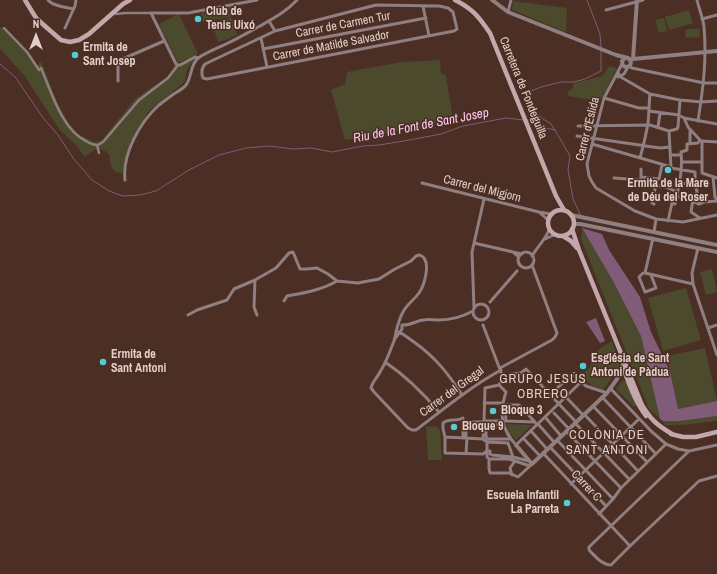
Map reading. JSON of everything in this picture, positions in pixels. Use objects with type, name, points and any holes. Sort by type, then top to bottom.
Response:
[{"type":"main road","points":[[25,0],[36,18],[46,28],[61,40],[70,42],[79,40],[89,34],[123,4],[130,0]]},
{"type":"main road","name":"Carretera de Fondeguilla","points":[[455,0],[465,5],[479,16],[490,33],[556,196],[564,210]]},
{"type":"main road","name":"Carretera de Fondeguilla","points":[[553,212],[556,196]]},
{"type":"main road","points":[[579,250],[571,241],[563,236],[554,235],[549,230],[548,220],[553,212],[564,210],[573,216],[573,227],[579,250],[618,346],[623,364],[623,375],[636,391],[649,417],[656,424],[672,434]]},
{"type":"main road","points":[[563,236],[568,234],[573,227]]},
{"type":"main road","points":[[618,346],[623,375],[638,405],[647,419],[655,426],[666,433],[683,437],[696,437],[717,432]]},
{"type":"street","points":[[48,0],[59,6],[74,9]]},
{"type":"street","points":[[65,28],[74,9],[76,0]]},
{"type":"street","points":[[116,14],[188,13],[258,0]]},
{"type":"street","points":[[290,8],[291,0]]},
{"type":"street","points":[[125,180],[129,152],[139,129],[148,116],[158,106],[186,85],[192,67],[199,58],[269,21],[290,8],[297,0]]},
{"type":"street","points":[[492,0],[508,12],[632,60],[717,51]]},
{"type":"street","points":[[508,12],[511,0]]},
{"type":"street","points":[[606,10],[643,0]]},
{"type":"street","points":[[697,0],[704,26],[705,52],[704,83],[698,121]]},
{"type":"street","points":[[615,78],[624,74],[628,66],[631,64],[637,1]]},
{"type":"street","points":[[267,67],[261,38],[275,31],[376,5],[423,6],[429,36]]},
{"type":"street","name":"Carrer de Matilde Salvador","points":[[261,38],[205,64],[202,68],[201,74],[203,78],[207,79],[454,31],[457,29],[453,12],[448,8],[439,6],[423,6]]},
{"type":"street","points":[[150,13],[178,65]]},
{"type":"street","points":[[702,19],[717,15]]},
{"type":"street","name":"Carrer de Carmen Tur","points":[[263,49],[426,18]]},
{"type":"street","points":[[269,21],[275,31]]},
{"type":"street","points":[[4,28],[27,52],[39,70],[41,68],[67,125],[79,138],[97,145],[103,142],[139,100],[168,78],[178,65],[194,57],[199,58]]},
{"type":"street","points":[[118,81],[118,61],[164,41]]},
{"type":"street","points":[[625,58],[622,60],[622,64],[624,66],[704,83],[717,83]]},
{"type":"street","name":"Carrer d'Eslida","points":[[622,64],[604,98],[592,144],[587,164],[589,176],[592,182],[596,188],[635,212],[656,218],[668,221],[683,222],[717,215]]},
{"type":"street","points":[[618,71],[619,76],[650,94],[680,100],[701,102],[717,101]]},
{"type":"street","points":[[640,158],[648,125],[650,94]]},
{"type":"street","points":[[604,98],[660,113],[679,115],[684,118],[717,124]]},
{"type":"street","points":[[678,127],[680,100]]},
{"type":"street","points":[[658,127],[660,113]]},
{"type":"street","points":[[684,118],[689,128],[701,140],[717,142]]},
{"type":"street","points":[[578,126],[650,125],[669,130],[677,129],[678,127],[689,128]]},
{"type":"street","points":[[668,221],[672,203],[675,204],[680,184],[682,162],[680,152],[687,150],[689,144],[689,128]]},
{"type":"street","points":[[669,130],[671,168]]},
{"type":"street","points":[[577,136],[660,148],[670,147]]},
{"type":"street","points":[[689,144],[698,143],[701,140]]},
{"type":"street","points":[[701,140],[702,173],[717,178]]},
{"type":"street","points":[[592,144],[681,171],[695,172],[697,192],[693,200],[691,212],[700,218]]},
{"type":"street","points":[[97,145],[99,153]]},
{"type":"street","points":[[671,155],[681,155]]},
{"type":"street","points":[[682,162],[701,162]]},
{"type":"street","points":[[654,204],[652,203],[662,164]]},
{"type":"street","points":[[641,178],[642,169]]},
{"type":"street","points":[[677,196],[688,197],[699,204],[717,200],[715,197],[713,177]]},
{"type":"street","points":[[614,178],[657,179]]},
{"type":"street","points":[[680,184],[695,182]]},
{"type":"street","name":"Carrer del Migjorn","points":[[422,183],[539,212],[553,212]]},
{"type":"street","points":[[656,185],[675,191],[677,196]]},
{"type":"street","points":[[474,316],[472,252],[484,199]]},
{"type":"street","name":"Carrer del Migjorn","points":[[539,212],[548,220]]},
{"type":"street","points":[[573,216],[717,245]]},
{"type":"street","points":[[651,275],[656,288],[645,292],[640,277],[643,273],[645,273],[656,218]]},
{"type":"street","points":[[573,227],[580,224],[717,252]]},
{"type":"street","points":[[532,256],[545,239],[549,230]]},
{"type":"street","points":[[545,239],[554,235]]},
{"type":"street","points":[[699,241],[692,273],[693,284],[717,355]]},
{"type":"street","points":[[474,243],[522,254]]},
{"type":"street","points":[[439,412],[403,375],[385,362],[400,328],[425,319],[453,319],[466,315],[480,304],[485,305],[490,302],[517,271],[519,257],[522,254],[527,252],[529,253],[536,249]]},
{"type":"street","points":[[188,315],[197,310],[226,300],[234,289],[255,280],[276,268],[289,253],[293,252],[300,269],[317,268],[337,281],[358,283],[379,279],[412,261],[416,256],[423,256],[426,264],[423,287],[419,294],[408,304],[398,321],[400,328],[435,359],[452,379],[462,395]]},
{"type":"street","points":[[513,252],[519,257]]},
{"type":"street","points":[[517,271],[530,267],[534,262],[529,253]]},
{"type":"street","points":[[519,264],[524,268]]},
{"type":"street","name":"Carrer del Gregal","points":[[385,362],[381,372],[372,384],[371,388],[408,428],[415,430],[500,369],[555,337],[557,333],[534,273],[530,267]]},
{"type":"street","points":[[645,273],[693,284]]},
{"type":"street","points":[[255,280],[254,306],[258,315]]},
{"type":"street","points":[[284,301],[287,296],[331,285],[337,281]]},
{"type":"street","points":[[473,298],[478,305]]},
{"type":"street","points":[[483,325],[484,319],[488,315],[490,302]]},
{"type":"street","points":[[485,305],[488,309]]},
{"type":"street","points":[[466,315],[474,316],[483,325],[504,380]]},
{"type":"street","points":[[479,320],[484,319]]},
{"type":"street","points":[[708,328],[717,325]]},
{"type":"street","points":[[483,438],[485,388],[499,384],[514,374],[521,373],[526,369],[629,479]]},
{"type":"street","points":[[550,395],[572,374],[586,386],[607,393]]},
{"type":"street","points":[[487,442],[487,457],[489,459],[490,473],[509,473],[518,477],[530,464],[607,393],[623,375]]},
{"type":"street","points":[[516,445],[581,382]]},
{"type":"street","points":[[499,384],[506,392],[502,403],[502,421],[510,439],[530,464]]},
{"type":"street","points":[[610,388],[639,419],[666,444],[678,449],[690,451],[717,445]]},
{"type":"street","points":[[566,397],[638,471]]},
{"type":"street","points":[[602,397],[656,454]]},
{"type":"street","points":[[484,403],[502,403]]},
{"type":"street","points":[[536,424],[506,421],[505,408],[507,405],[519,406],[536,424],[586,470],[613,499]]},
{"type":"street","points":[[593,406],[647,462]]},
{"type":"street","points":[[554,413],[567,430],[621,488]]},
{"type":"street","points":[[545,417],[561,436]]},
{"type":"street","points":[[466,454],[463,418],[443,422],[445,453],[466,454],[483,454],[487,451]]},
{"type":"street","points":[[571,484],[639,419]]},
{"type":"street","points":[[465,438],[466,422],[502,421]]},
{"type":"street","points":[[504,425],[488,425],[486,427],[486,437],[488,439],[510,439]]},
{"type":"street","points":[[531,431],[579,477],[606,506]]},
{"type":"street","points":[[445,437],[483,438],[487,442],[508,443],[513,457]]},
{"type":"street","name":"Carrer C","points":[[523,438],[571,484],[630,546]]},
{"type":"street","points":[[599,514],[629,479],[666,444]]},
{"type":"street","points":[[487,451],[490,451],[490,454],[492,455],[513,457],[530,464]]},
{"type":"street","points":[[690,451],[589,547],[589,550],[599,560],[607,565],[611,565],[699,481],[717,476]]},
{"type":"street","points":[[489,459],[509,459],[530,464]]},
{"type":"street","points":[[512,475],[510,468],[515,461]]},
{"type":"shaded area","points":[[513,1],[567,8],[566,32],[512,10]]},
{"type":"shaded area","points":[[237,6],[239,15],[203,22],[201,13]]},
{"type":"shaded area","points":[[689,10],[693,23],[669,30],[665,17]]},
{"type":"shaded area","points":[[179,14],[198,54],[178,63],[159,24]]},
{"type":"shaded area","points":[[231,17],[237,35],[218,42],[212,23]]},
{"type":"shaded area","points":[[664,18],[667,31],[659,33],[655,20]]},
{"type":"shaded area","points":[[0,27],[29,53],[37,66],[40,62],[42,64],[58,104],[70,125],[80,136],[95,142],[102,140],[135,99],[167,77],[175,65],[195,58],[187,70],[185,81],[149,111],[137,129],[129,146],[124,162],[123,172],[119,173],[112,167],[110,155],[106,152],[97,149],[85,157],[75,144],[59,129],[24,75],[0,49]]},
{"type":"shaded area","points":[[699,28],[700,37],[686,38],[685,30]]},
{"type":"shaded area","points":[[440,60],[441,73],[446,75],[453,120],[423,128],[345,140],[331,90],[345,84],[347,72],[402,62]]},
{"type":"shaded area","points":[[610,66],[617,68],[600,101],[568,96],[568,92],[573,88],[573,83],[602,76]]},
{"type":"shaded area","points":[[582,228],[614,283],[641,336],[660,419],[649,409],[581,239]]},
{"type":"shaded area","points":[[582,228],[602,234],[609,250],[640,297],[651,332],[670,371],[678,409],[717,401],[717,416],[680,421],[663,421],[660,419],[641,336],[613,281]]},
{"type":"shaded area","points":[[712,269],[717,292],[706,295],[700,272]]},
{"type":"shaded area","points":[[686,288],[701,340],[663,351],[648,298]]},
{"type":"shaded area","points":[[596,318],[605,341],[600,343],[586,322]]},
{"type":"shaded area","points":[[612,341],[619,360],[619,368],[603,390],[591,385],[581,376],[591,366],[591,361],[595,354]]},
{"type":"shaded area","points":[[705,348],[717,401],[678,409],[667,356]]},
{"type":"shaded area","points":[[622,381],[626,381],[638,405],[634,407],[616,389]]},
{"type":"shaded area","points":[[717,416],[717,421],[683,425],[664,425],[663,421],[680,421]]},
{"type":"shaded area","points":[[507,424],[532,425],[516,440],[509,433]]},
{"type":"shaded area","points":[[436,426],[440,430],[442,460],[428,460],[426,427]]},
{"type":"waterway","points":[[587,0],[600,34],[601,47]]},
{"type":"waterway","points":[[555,130],[550,123],[527,106],[526,100],[531,91],[561,82],[574,82],[585,79],[601,71],[601,50]]},
{"type":"waterway","name":"Riu de la Font de Sant Josep","points":[[0,64],[16,78],[43,118],[58,135],[73,158],[92,180],[109,191],[123,196],[140,195],[156,191],[189,170],[219,155],[246,148],[269,146],[293,149],[311,148],[332,152],[441,134],[463,126],[506,118],[524,120]]},
{"type":"waterway","name":"Riu de la Font de Sant Josep","points":[[527,120],[541,127],[555,130],[570,156],[568,170],[573,199],[581,216]]},
{"type":"place","name":"Club de Tenis Uixó","points":[[198,19]]},
{"type":"place","name":"Ermita de Sant Josep","points":[[75,55]]},
{"type":"place","name":"Ermita de la Mare de Déu del Roser","points":[[668,170]]},
{"type":"place","name":"Ermita de Sant Antoni","points":[[103,362]]},
{"type":"place","name":"Església de Sant Antoni de Pàdua","points":[[583,366]]},
{"type":"place","name":"Bloque 3","points":[[493,411]]},
{"type":"place","name":"Bloque 9","points":[[454,427]]},
{"type":"place","name":"Escuela Infantil La Parreta","points":[[567,503]]},
{"type":"district","name":"GRUPO JESÚS OBRERO","points":[[543,388]]},
{"type":"district","name":"COLÒNIA DE SANT ANTONI","points":[[607,444]]}]
